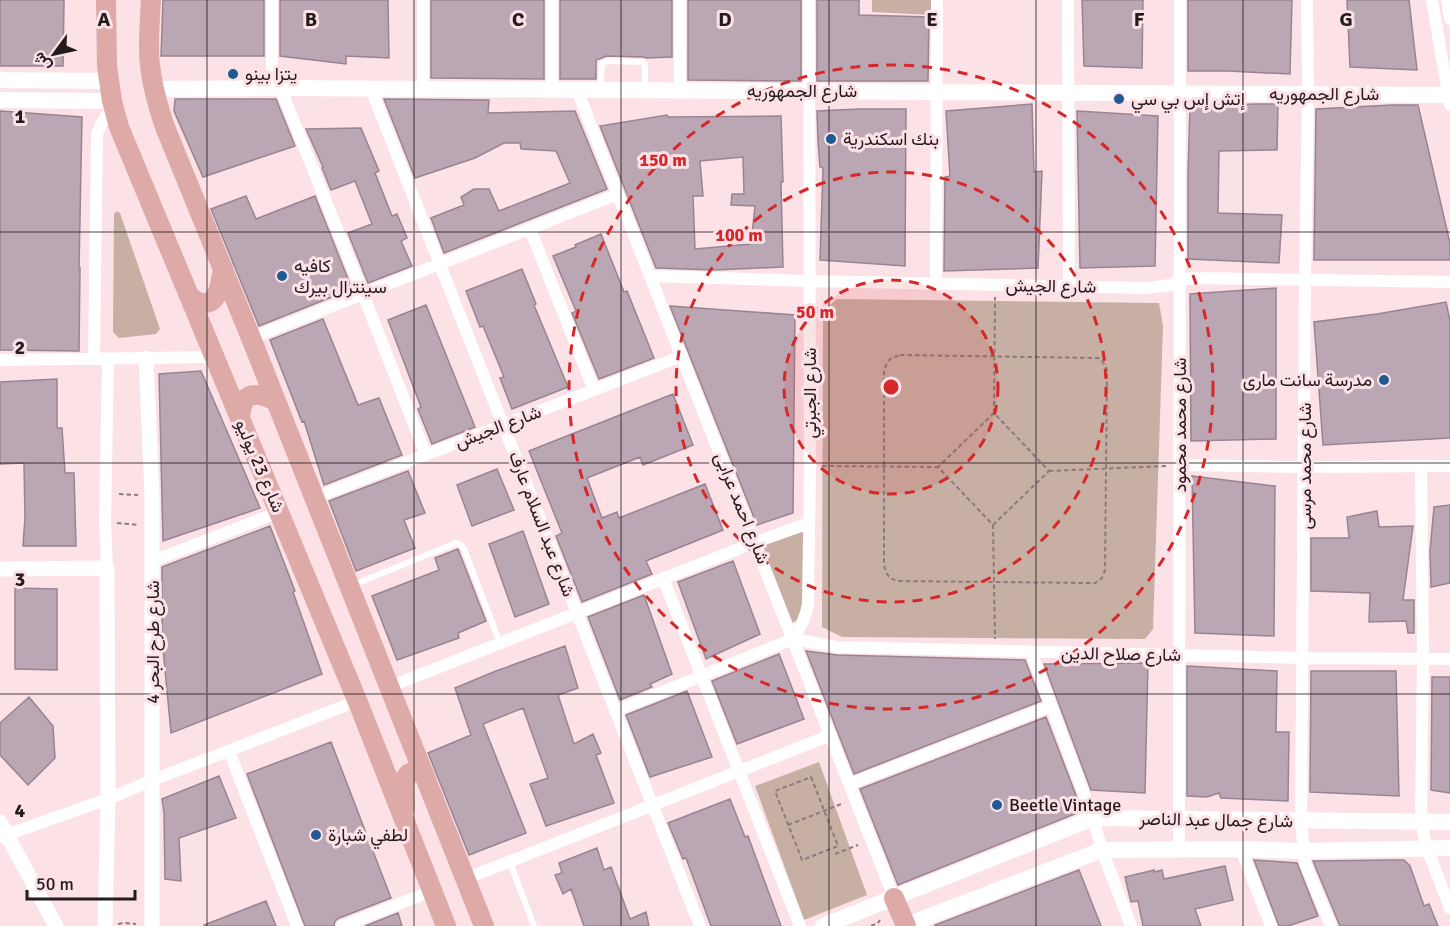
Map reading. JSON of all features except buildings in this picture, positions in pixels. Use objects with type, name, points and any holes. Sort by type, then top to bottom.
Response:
[{"type":"main road","name":"شارع 23 يوليو","points":[[106,0],[108,81],[119,128],[357,701],[446,926]]},
{"type":"main road","name":"شارع 23 يوليو","points":[[151,0],[149,47],[154,89],[165,127],[484,926]]},
{"type":"main road","points":[[0,80],[108,81]]},
{"type":"main road","name":"شارع الجمهوريه","points":[[154,89],[1308,94],[1449,98]]},
{"type":"main road","points":[[0,100],[112,104]]},
{"type":"main road","points":[[188,294],[203,304],[214,300],[223,268]]},
{"type":"main road","points":[[240,420],[242,404],[251,395],[264,395],[276,401]]},
{"type":"main road","points":[[406,826],[404,781],[412,772],[424,775]]},
{"type":"main road","name":"شارع جمال عبد الناصر","points":[[823,926],[1093,818],[1450,822]]},
{"type":"main road","name":"شارع جمال عبد الناصر","points":[[905,926],[1102,850],[1303,851],[1450,848]]},
{"type":"main road","name":"شارع احمد عرابى","points":[[894,898],[905,926]]},
{"type":"street","points":[[272,0],[272,67],[426,455]]},
{"type":"street","points":[[423,0],[423,89]]},
{"type":"street","points":[[552,0],[552,90]]},
{"type":"street","points":[[680,0],[680,91]]},
{"type":"street","name":"شارع الجبرتي","points":[[793,639],[801,628],[808,604],[809,0]]},
{"type":"street","points":[[936,284],[937,0]]},
{"type":"street","points":[[1068,0],[1069,286]]},
{"type":"street","name":"شارع محمد محمود","points":[[1179,850],[1180,0]]},
{"type":"street","name":"شارع محمد مرسى","points":[[1307,0],[1301,821],[1305,863],[1329,925]]},
{"type":"street","points":[[1432,0],[1449,98]]},
{"type":"street","points":[[1447,0],[1450,19]]},
{"type":"street","name":"شارع عبد السلام عارف","points":[[371,89],[700,926]]},
{"type":"street","name":"شارع احمد عرابى","points":[[577,90],[894,898]]},
{"type":"street","points":[[94,359],[97,134],[112,104]]},
{"type":"street","points":[[251,338],[618,194]]},
{"type":"street","points":[[530,229],[594,390]]},
{"type":"street","name":"شارع الجيش","points":[[651,276],[1144,288],[1170,285],[1180,280],[1193,278],[1450,282]]},
{"type":"street","name":"شارع الجيش","points":[[315,498],[682,356]]},
{"type":"street","points":[[0,360],[214,357]]},
{"type":"street","name":"شارع طرح البحر 4","points":[[146,358],[153,526],[152,926]]},
{"type":"street","points":[[105,926],[108,799],[105,523],[108,359]]},
{"type":"street","points":[[1180,465],[1450,466]]},
{"type":"street","points":[[1421,467],[1423,658],[1421,822],[1427,848],[1450,908]]},
{"type":"street","points":[[153,561],[279,512]]},
{"type":"street","points":[[389,687],[663,578],[809,523]]},
{"type":"street","points":[[0,569],[107,568]]},
{"type":"street","points":[[663,578],[800,926]]},
{"type":"street","points":[[615,711],[793,639]]},
{"type":"street","name":"شارع صلاح الدين","points":[[793,639],[837,647],[995,652],[1303,658],[1450,658]]},
{"type":"street","points":[[1031,652],[1131,926]]},
{"type":"street","points":[[56,926],[2,831],[108,799],[357,701]]},
{"type":"street","points":[[850,784],[1051,706]]},
{"type":"street","points":[[465,879],[831,735]]},
{"type":"street","points":[[229,751],[297,926]]},
{"type":"street","points":[[1241,849],[1271,926]]},
{"type":"street","points":[[342,926],[432,891]]},
{"type":"lane","points":[[600,90],[604,62],[640,61],[645,64],[645,91]]},
{"type":"lane","points":[[350,586],[458,543],[464,549],[500,643]]},
{"type":"lane","points":[[510,861],[534,926]]},
{"type":"path","points":[[995,285],[994,413],[1049,471]]},
{"type":"path","points":[[900,355],[1098,358],[1102,360],[1107,368],[1105,570],[1102,578],[1095,583],[897,581],[889,577],[884,568],[884,467],[884,369],[890,359],[900,355]]},
{"type":"path","points":[[938,468],[994,413]]},
{"type":"path","points":[[993,525],[1049,471],[1180,465]]},
{"type":"path","points":[[810,466],[938,468],[993,525],[995,652]]},
{"type":"path","points":[[106,493],[152,496]]},
{"type":"path","points":[[105,523],[153,526]]},
{"type":"path","points":[[811,777],[824,811],[838,846],[802,860],[775,791],[811,777]]},
{"type":"path","points":[[788,825],[856,798]]},
{"type":"path","points":[[835,854],[872,840]]},
{"type":"path","points":[[114,926],[124,923],[141,926]]},
{"type":"shaded area","points":[[872,0],[932,0],[932,15],[872,12]]},
{"type":"shaded area","points":[[117,211],[120,213],[160,329],[156,334],[119,338],[113,332],[114,214]]},
{"type":"shaded area","points":[[837,299],[1159,303],[1163,326],[1153,629],[1145,639],[842,637],[822,627],[823,311]]},
{"type":"shaded area","points":[[806,528],[803,618],[791,623],[762,544]]},
{"type":"shaded area","points":[[819,762],[867,895],[804,920],[755,786]]},
{"type":"place","name":"يتزا بينو","points":[[233,74]]},
{"type":"place","name":"إتش إس بي سي","points":[[1119,99]]},
{"type":"place","name":"بنك اسكندرية","points":[[831,139]]},
{"type":"place","name":"كافيه سينترال بيرك","points":[[282,276]]},
{"type":"place","name":"مدرسة سانت مارى","points":[[1384,380]]},
{"type":"place","name":"Beetle Vintage","points":[[997,805]]},
{"type":"place","name":"لطفي شبارة","points":[[316,835]]}]
